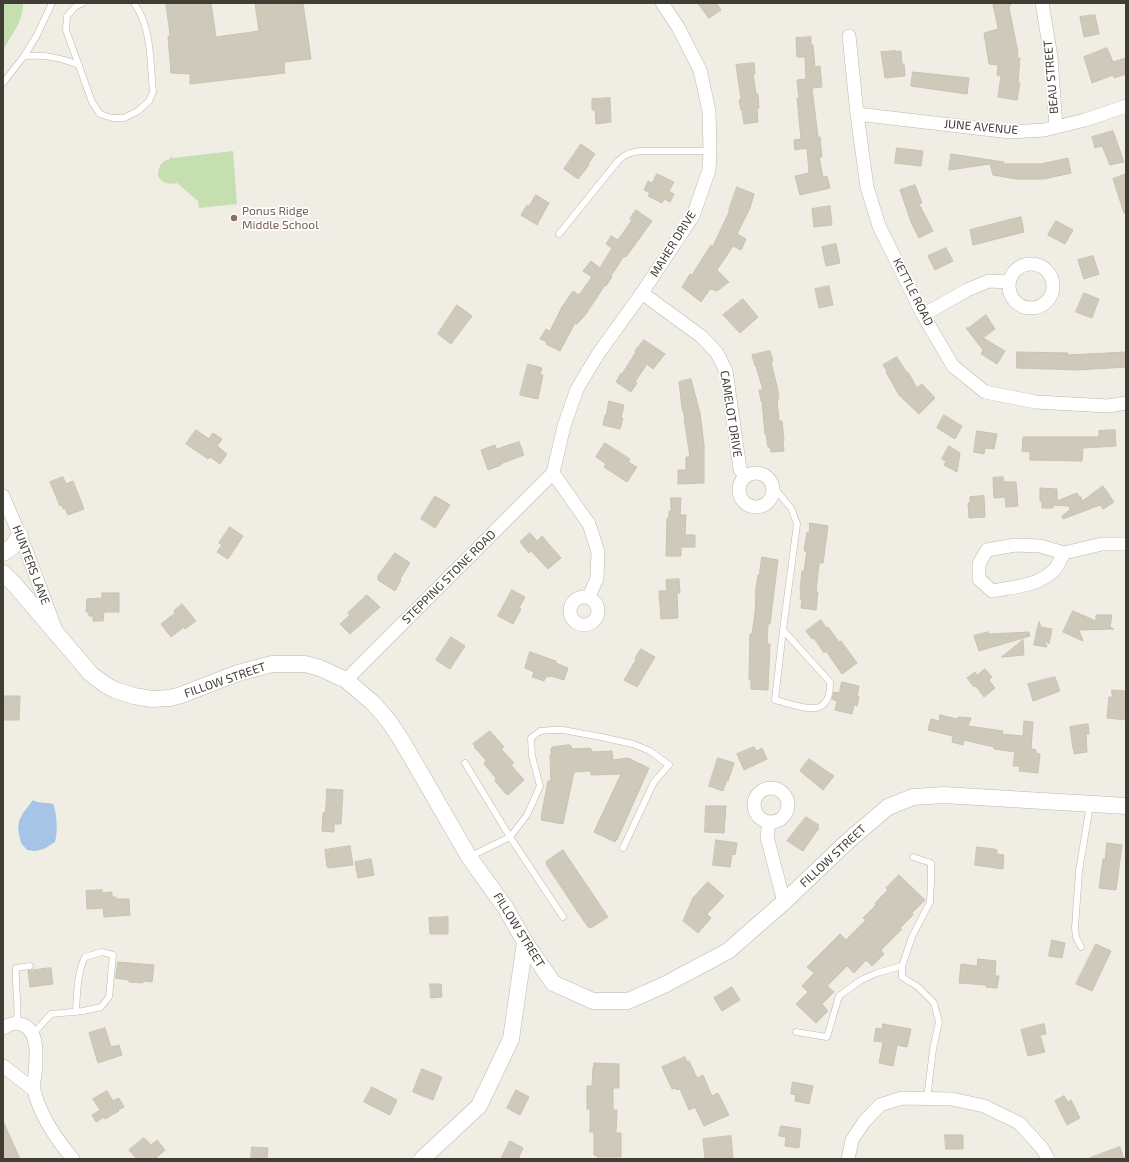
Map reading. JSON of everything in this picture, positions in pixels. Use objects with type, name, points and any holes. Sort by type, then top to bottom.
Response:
[{"type":"street","name":"MAHER DRIVE","points":[[553,473],[564,426],[577,389],[598,354],[642,293],[693,216],[709,170],[709,111],[700,70],[678,27],[662,3]]},
{"type":"street","name":"BEAU STREET","points":[[1042,3],[1051,57],[1056,127]]},
{"type":"street","name":"KETTLE ROAD","points":[[849,36],[857,114],[867,187],[879,226],[924,315],[953,366],[985,392],[1036,402],[1108,406],[1126,403]]},
{"type":"street","name":"JUNE AVENUE","points":[[857,114],[1010,132],[1044,130],[1085,120],[1126,106]]},
{"type":"street","points":[[924,315],[968,290],[989,281],[1009,282]]},
{"type":"street","name":"CAMELOT DRIVE","points":[[642,293],[702,338],[717,353],[726,371],[740,469],[745,477]]},
{"type":"street","points":[[553,473],[589,524],[598,552],[597,578],[588,597]]},
{"type":"street","name":"STEPPING STONE ROAD","points":[[346,680],[553,473]]},
{"type":"street","points":[[751,473],[759,473],[766,476],[771,481],[774,488],[773,494],[771,500],[767,504],[756,508],[745,503],[739,493],[739,487],[745,477],[751,473]]},
{"type":"street","name":"HUNTERS LANE","points":[[3,496],[20,535],[57,635]]},
{"type":"street","points":[[3,553],[12,547],[20,535]]},
{"type":"street","points":[[1064,553],[1054,570],[1040,580],[992,591],[979,579],[979,564],[987,550],[1015,545],[1040,546],[1064,553],[1102,544],[1126,544]]},
{"type":"street","name":"FILLOW STREET","points":[[3,572],[15,584],[91,674],[104,684],[126,694],[142,698],[161,699],[181,695],[244,671],[265,665],[280,663],[313,666],[328,671],[346,680],[373,703],[388,720],[402,741],[469,857],[505,907],[525,942],[553,983],[593,1002],[628,1001],[664,985],[728,951],[784,902],[848,840],[888,807],[913,797],[944,795],[1126,806]]},
{"type":"street","points":[[769,822],[767,837],[784,902]]},
{"type":"street","points":[[422,1159],[479,1106],[511,1039],[525,942]]},
{"type":"street","points":[[3,1028],[8,1024],[23,1024],[33,1034],[36,1044],[33,1089],[44,1116],[53,1132],[73,1159]]},
{"type":"street","points":[[3,1066],[33,1089]]},
{"type":"street","points":[[848,1159],[852,1140],[864,1122],[880,1105],[902,1098],[952,1099],[984,1106],[1019,1123],[1042,1148],[1048,1159]]},
{"type":"lane","points":[[3,83],[24,56],[37,35],[52,3]]},
{"type":"lane","points":[[83,3],[76,6],[67,16],[66,30],[92,102],[100,114],[112,118],[124,118],[138,112],[149,101],[153,92],[147,27],[140,11],[134,3]]},
{"type":"lane","points":[[24,56],[59,57],[79,65]]},
{"type":"lane","points":[[559,234],[618,160],[624,155],[641,151],[710,151]]},
{"type":"lane","points":[[774,488],[791,508],[797,524],[783,630],[775,700],[818,708],[825,704],[828,699],[830,682],[783,630]]},
{"type":"lane","points":[[469,857],[510,837],[527,815],[540,786],[532,756],[531,738],[540,730],[563,730],[633,744],[650,751],[668,765],[654,782],[623,848]]},
{"type":"lane","points":[[465,763],[510,837],[563,918]]},
{"type":"lane","points":[[1081,947],[1076,937],[1075,928],[1079,871],[1090,805]]},
{"type":"lane","points":[[913,857],[930,863],[932,882],[930,902],[912,937],[902,966],[902,976],[918,987],[934,1003],[939,1022],[933,1049],[927,1099]]},
{"type":"lane","points":[[33,1034],[51,1014],[76,1012],[101,1007],[109,997],[113,955],[102,952],[85,957],[79,976],[76,1012]]},
{"type":"lane","points":[[17,1023],[18,1011],[15,978],[16,968],[30,966]]},
{"type":"lane","points":[[796,1032],[827,1037],[839,996],[861,980],[877,973],[902,966]]},
{"type":"green space","points":[[3,3],[23,3],[23,9],[19,22],[3,50]]},
{"type":"green space","points":[[233,151],[237,204],[199,208],[198,201],[177,183],[166,183],[158,176],[161,165],[164,161],[170,159],[171,156],[173,158]]},
{"type":"water","points":[[33,800],[53,804],[57,823],[55,842],[44,849],[35,851],[27,850],[21,843],[18,829],[19,821],[23,813]]},
{"type":"building","points":[[166,3],[211,3],[216,37],[259,31],[255,3],[303,3],[311,59],[284,62],[285,73],[190,84],[190,74],[171,73],[168,36],[170,36]]},
{"type":"building","points":[[698,3],[716,3],[721,10],[709,18]]},
{"type":"building","points":[[993,3],[1011,3],[1009,8],[1018,52],[1017,58],[1020,58],[1018,83],[1020,83],[1017,100],[998,97],[1001,76],[997,75],[998,65],[989,64],[984,33],[998,29]]},
{"type":"building","points":[[1095,15],[1099,34],[1084,37],[1080,17]]},
{"type":"building","points":[[811,37],[815,67],[820,66],[822,87],[812,88],[818,137],[820,137],[822,157],[819,157],[823,177],[827,176],[830,188],[800,195],[795,176],[809,173],[807,148],[795,150],[794,140],[801,139],[797,98],[799,98],[797,80],[806,79],[805,57],[797,57],[796,38]]},
{"type":"building","points":[[1107,48],[1113,62],[1126,58],[1126,74],[1114,78],[1113,75],[1092,83],[1084,57]]},
{"type":"building","points":[[901,51],[905,76],[885,78],[881,52]]},
{"type":"building","points":[[754,63],[755,74],[753,74],[756,94],[758,94],[759,108],[757,109],[758,122],[744,124],[739,100],[741,99],[736,65]]},
{"type":"building","points":[[913,72],[969,78],[967,94],[911,86]]},
{"type":"building","points":[[610,98],[611,122],[596,124],[595,110],[592,110],[592,99]]},
{"type":"building","points":[[1113,131],[1124,162],[1110,165],[1102,146],[1095,148],[1092,137]]},
{"type":"building","points":[[581,144],[595,154],[588,164],[589,165],[578,179],[564,169]]},
{"type":"building","points":[[897,148],[923,151],[921,166],[895,163]]},
{"type":"building","points":[[951,154],[1004,162],[1004,164],[1041,164],[1068,158],[1071,173],[1044,179],[1016,179],[993,175],[990,164],[949,170]]},
{"type":"building","points":[[657,174],[674,182],[668,191],[674,194],[670,202],[664,199],[662,203],[648,196],[650,193],[644,190],[648,181],[652,183]]},
{"type":"building","points":[[1126,174],[1126,213],[1124,213],[1113,179]]},
{"type":"building","points":[[915,185],[922,203],[919,204],[933,231],[919,238],[911,222],[900,190]]},
{"type":"building","points":[[737,187],[754,194],[750,208],[737,234],[746,239],[741,250],[733,246],[717,270],[729,282],[717,291],[710,289],[701,302],[682,287],[690,274],[692,275],[711,245],[713,246],[730,210]]},
{"type":"building","points":[[536,195],[549,203],[537,225],[521,215]]},
{"type":"building","points":[[830,206],[832,225],[814,227],[812,209]]},
{"type":"building","points":[[636,210],[652,221],[626,257],[624,256],[611,276],[612,277],[586,314],[577,324],[575,323],[560,351],[546,344],[547,342],[540,339],[546,329],[550,331],[562,307],[573,291],[579,295],[592,277],[583,271],[591,261],[600,268],[612,248],[606,244],[611,236],[618,240],[632,220],[630,219]]},
{"type":"building","points":[[1021,217],[1024,232],[973,245],[970,230]]},
{"type":"building","points":[[1056,221],[1073,230],[1065,244],[1048,235]]},
{"type":"building","points":[[836,244],[840,263],[826,266],[822,247]]},
{"type":"building","points":[[946,248],[953,261],[935,270],[928,256]]},
{"type":"building","points":[[1093,256],[1099,274],[1084,279],[1078,260]]},
{"type":"building","points":[[829,286],[833,305],[819,308],[815,289]]},
{"type":"building","points":[[1084,293],[1099,299],[1092,318],[1076,312]]},
{"type":"building","points":[[743,299],[758,317],[740,333],[723,315]]},
{"type":"building","points":[[457,305],[472,316],[451,344],[438,334]]},
{"type":"building","points":[[986,315],[995,329],[983,338],[1005,351],[997,364],[981,354],[983,350],[966,328]]},
{"type":"building","points":[[644,340],[665,354],[653,369],[647,364],[635,382],[637,383],[631,392],[616,382],[636,352],[635,351]]},
{"type":"building","points":[[770,351],[779,399],[777,399],[779,421],[782,421],[784,441],[784,451],[771,452],[770,447],[768,447],[765,434],[762,401],[759,390],[763,390],[752,355]]},
{"type":"building","points":[[1017,352],[1068,353],[1068,355],[1126,352],[1126,367],[1078,370],[1017,368]]},
{"type":"building","points":[[897,357],[917,388],[922,384],[935,398],[919,414],[899,395],[883,365]]},
{"type":"building","points":[[528,364],[542,368],[540,375],[543,375],[538,399],[520,395]]},
{"type":"building","points":[[691,379],[700,413],[704,445],[704,483],[678,484],[678,470],[686,470],[686,457],[690,457],[679,382]]},
{"type":"building","points":[[609,401],[624,405],[620,429],[603,425]]},
{"type":"building","points":[[944,415],[962,426],[955,439],[937,428]]},
{"type":"building","points":[[196,430],[209,439],[213,433],[222,439],[217,446],[227,454],[220,464],[210,457],[208,459],[186,444]]},
{"type":"building","points":[[1115,430],[1116,446],[1083,448],[1082,461],[1030,460],[1030,452],[1022,451],[1023,437],[1099,437],[1099,431]]},
{"type":"building","points":[[977,431],[997,434],[994,449],[985,448],[984,454],[974,452]]},
{"type":"building","points":[[519,442],[524,455],[488,470],[481,450],[495,445],[496,449]]},
{"type":"building","points":[[605,443],[630,459],[628,462],[637,467],[627,482],[604,467],[606,464],[596,457]]},
{"type":"building","points":[[949,446],[960,453],[957,472],[944,465],[946,461],[942,459]]},
{"type":"building","points":[[63,477],[66,484],[73,481],[84,509],[68,515],[65,508],[63,509],[62,505],[60,506],[50,482]]},
{"type":"building","points":[[1003,477],[1004,482],[1016,482],[1018,506],[1006,507],[1005,497],[994,498],[993,478]]},
{"type":"building","points":[[1103,486],[1114,502],[1103,509],[1100,505],[1063,519],[1062,516],[1072,508],[1070,509],[1069,506],[1053,505],[1053,508],[1042,508],[1042,501],[1040,501],[1040,488],[1057,489],[1057,501],[1077,493],[1079,497],[1081,497],[1082,501]]},
{"type":"building","points":[[435,496],[450,505],[435,528],[421,519]]},
{"type":"building","points":[[984,496],[985,517],[969,518],[968,503],[970,503],[970,497]]},
{"type":"building","points":[[671,498],[681,498],[680,515],[686,515],[685,535],[695,535],[695,547],[681,547],[681,556],[666,556],[667,518],[669,518],[669,511],[671,511]]},
{"type":"building","points":[[810,523],[828,526],[823,563],[819,563],[816,610],[801,608],[802,599],[800,599],[802,571],[804,571],[807,551],[804,551]]},
{"type":"building","points":[[230,527],[243,536],[228,559],[217,552],[222,545],[219,543]]},
{"type":"building","points":[[530,533],[537,541],[542,536],[561,558],[548,569],[531,551],[529,553],[520,542]]},
{"type":"building","points":[[395,553],[410,563],[400,579],[401,580],[395,591],[378,580],[378,576]]},
{"type":"building","points":[[762,557],[778,560],[770,624],[768,624],[767,644],[770,644],[768,690],[751,689],[751,680],[749,680],[750,634],[752,634],[755,613],[755,594]]},
{"type":"building","points":[[679,579],[680,593],[677,593],[678,618],[661,619],[659,591],[667,591],[666,580]]},
{"type":"building","points":[[512,590],[525,597],[519,608],[521,609],[513,624],[498,616]]},
{"type":"building","points":[[102,593],[119,593],[119,612],[104,612],[103,621],[93,621],[93,616],[89,616],[89,612],[86,612],[87,599],[102,598]]},
{"type":"building","points":[[367,595],[380,607],[350,634],[340,624],[350,615],[348,613]]},
{"type":"building","points":[[182,604],[196,621],[185,629],[184,627],[171,637],[161,624],[175,613],[174,611]]},
{"type":"building","points":[[1073,611],[1096,621],[1096,615],[1112,615],[1110,627],[1114,629],[1079,630],[1083,641],[1063,632]]},
{"type":"building","points":[[821,620],[839,642],[841,641],[857,663],[842,674],[826,651],[824,653],[814,638],[812,639],[806,631]]},
{"type":"building","points":[[1039,622],[1041,627],[1052,629],[1049,644],[1044,639],[1047,647],[1034,645]]},
{"type":"building","points":[[988,632],[989,634],[1029,632],[1030,636],[979,651],[974,636]]},
{"type":"building","points":[[451,637],[465,646],[450,669],[436,660]]},
{"type":"building","points":[[1023,640],[1024,655],[1002,657]]},
{"type":"building","points":[[641,649],[655,657],[637,687],[624,680]]},
{"type":"building","points":[[530,652],[556,661],[556,663],[568,668],[564,680],[546,676],[544,681],[532,677],[534,672],[525,668]]},
{"type":"building","points":[[985,669],[992,677],[989,680],[995,688],[984,697],[976,686],[974,687],[967,678],[975,672],[977,675]]},
{"type":"building","points":[[1055,677],[1060,691],[1033,701],[1028,684]]},
{"type":"building","points":[[842,682],[859,686],[857,706],[854,705],[852,714],[835,710],[837,701],[832,699],[834,692],[839,693]]},
{"type":"building","points":[[1112,690],[1126,691],[1126,720],[1107,718],[1109,697],[1112,697]]},
{"type":"building","points":[[3,696],[20,696],[19,720],[3,720]]},
{"type":"building","points":[[940,715],[957,719],[958,717],[971,718],[968,726],[1003,731],[1002,734],[1023,736],[1024,721],[1033,722],[1031,749],[1036,750],[1036,753],[1040,754],[1038,773],[1019,771],[1020,766],[1013,766],[1015,752],[994,749],[994,747],[964,740],[963,745],[952,742],[953,736],[928,730],[931,719],[939,721]]},
{"type":"building","points":[[1088,724],[1089,734],[1086,734],[1087,752],[1074,754],[1070,727]]},
{"type":"building","points":[[490,731],[504,747],[501,749],[514,763],[511,765],[524,780],[508,795],[495,781],[496,778],[484,764],[486,760],[473,744]]},
{"type":"building","points":[[570,745],[573,749],[590,748],[592,752],[612,751],[613,760],[628,758],[649,768],[615,842],[594,832],[621,774],[591,775],[591,771],[574,772],[563,824],[541,820],[548,781],[551,781],[551,748]]},
{"type":"building","points":[[754,747],[756,751],[762,748],[767,759],[744,770],[737,754]]},
{"type":"building","points":[[718,758],[734,763],[723,791],[709,786]]},
{"type":"building","points":[[809,759],[834,776],[823,790],[800,771]]},
{"type":"building","points":[[327,789],[343,790],[341,824],[334,824],[334,832],[322,831]]},
{"type":"building","points":[[706,806],[726,806],[724,833],[705,832]]},
{"type":"building","points":[[806,817],[819,825],[817,827],[819,828],[803,851],[787,841]]},
{"type":"building","points":[[716,840],[737,843],[735,855],[732,854],[730,867],[713,865]]},
{"type":"building","points":[[1107,843],[1122,845],[1116,890],[1099,888]]},
{"type":"building","points":[[350,846],[353,865],[327,867],[325,850]]},
{"type":"building","points":[[977,847],[994,849],[997,850],[997,854],[1004,855],[1003,869],[975,865]]},
{"type":"building","points":[[563,850],[608,917],[591,928],[588,927],[546,864],[546,862]]},
{"type":"building","points":[[371,859],[374,875],[358,878],[355,862]]},
{"type":"building","points":[[899,875],[925,900],[899,929],[902,929],[881,950],[884,954],[872,966],[866,960],[854,973],[847,966],[827,986],[834,992],[822,1004],[828,1011],[816,1023],[796,1004],[808,992],[802,986],[814,973],[807,967],[840,934],[846,940],[866,920],[863,918],[888,890],[886,888]]},
{"type":"building","points":[[708,882],[724,896],[707,914],[711,918],[698,933],[683,921],[693,898]]},
{"type":"building","points":[[102,890],[102,893],[112,892],[112,897],[116,897],[116,899],[129,899],[130,915],[104,917],[103,908],[87,909],[86,891]]},
{"type":"building","points":[[448,917],[448,934],[430,934],[429,918]]},
{"type":"building","points":[[1052,940],[1065,943],[1062,958],[1049,956]]},
{"type":"building","points":[[1096,944],[1111,951],[1092,991],[1076,984]]},
{"type":"building","points":[[978,959],[996,961],[995,976],[999,976],[997,988],[986,987],[986,985],[959,983],[961,964],[977,966]]},
{"type":"building","points":[[118,962],[154,965],[152,982],[129,982],[129,980],[116,978]]},
{"type":"building","points":[[51,968],[53,984],[30,987],[28,971]]},
{"type":"building","points":[[430,984],[441,984],[442,997],[431,998]]},
{"type":"building","points":[[732,987],[740,1000],[722,1011],[714,998]]},
{"type":"building","points":[[883,1024],[911,1029],[907,1047],[897,1045],[893,1066],[879,1063],[883,1042],[874,1041],[876,1028],[882,1029]]},
{"type":"building","points":[[1044,1024],[1046,1034],[1040,1035],[1045,1052],[1028,1056],[1021,1030]]},
{"type":"building","points":[[105,1028],[111,1047],[119,1045],[122,1055],[98,1063],[89,1033]]},
{"type":"building","points":[[685,1057],[687,1062],[689,1061],[697,1078],[703,1075],[712,1096],[718,1093],[729,1115],[704,1126],[695,1107],[689,1110],[680,1089],[672,1089],[662,1067]]},
{"type":"building","points":[[594,1063],[619,1064],[619,1088],[613,1088],[613,1110],[617,1110],[616,1133],[621,1133],[621,1157],[597,1157],[594,1155],[594,1132],[590,1132],[590,1109],[587,1109],[587,1086],[592,1086]]},
{"type":"building","points":[[422,1069],[442,1077],[433,1100],[413,1092]]},
{"type":"building","points":[[793,1082],[813,1086],[809,1104],[795,1101],[796,1095],[791,1094]]},
{"type":"building","points":[[372,1087],[397,1100],[390,1115],[364,1102]]},
{"type":"building","points":[[516,1090],[529,1097],[520,1115],[507,1108]]},
{"type":"building","points":[[107,1091],[113,1101],[119,1098],[124,1107],[105,1119],[104,1117],[96,1122],[92,1115],[100,1110],[93,1099]]},
{"type":"building","points":[[1064,1096],[1068,1102],[1071,1100],[1080,1118],[1067,1125],[1055,1101]]},
{"type":"building","points":[[3,1121],[20,1159],[3,1159]]},
{"type":"building","points":[[781,1126],[801,1129],[799,1148],[785,1146],[786,1137],[779,1136]]},
{"type":"building","points":[[945,1135],[963,1135],[963,1149],[946,1149]]},
{"type":"building","points":[[731,1136],[733,1159],[705,1159],[703,1139]]},
{"type":"building","points":[[144,1138],[151,1145],[157,1140],[165,1150],[155,1159],[137,1159],[129,1150]]},
{"type":"building","points":[[510,1141],[523,1148],[518,1159],[501,1159]]},
{"type":"building","points":[[252,1147],[268,1148],[267,1159],[251,1159]]},
{"type":"building","points":[[1120,1147],[1124,1159],[1090,1159],[1090,1158]]},
{"type":"place","name":"Ponus Ridge Middle School","points":[[234,218]]}]
